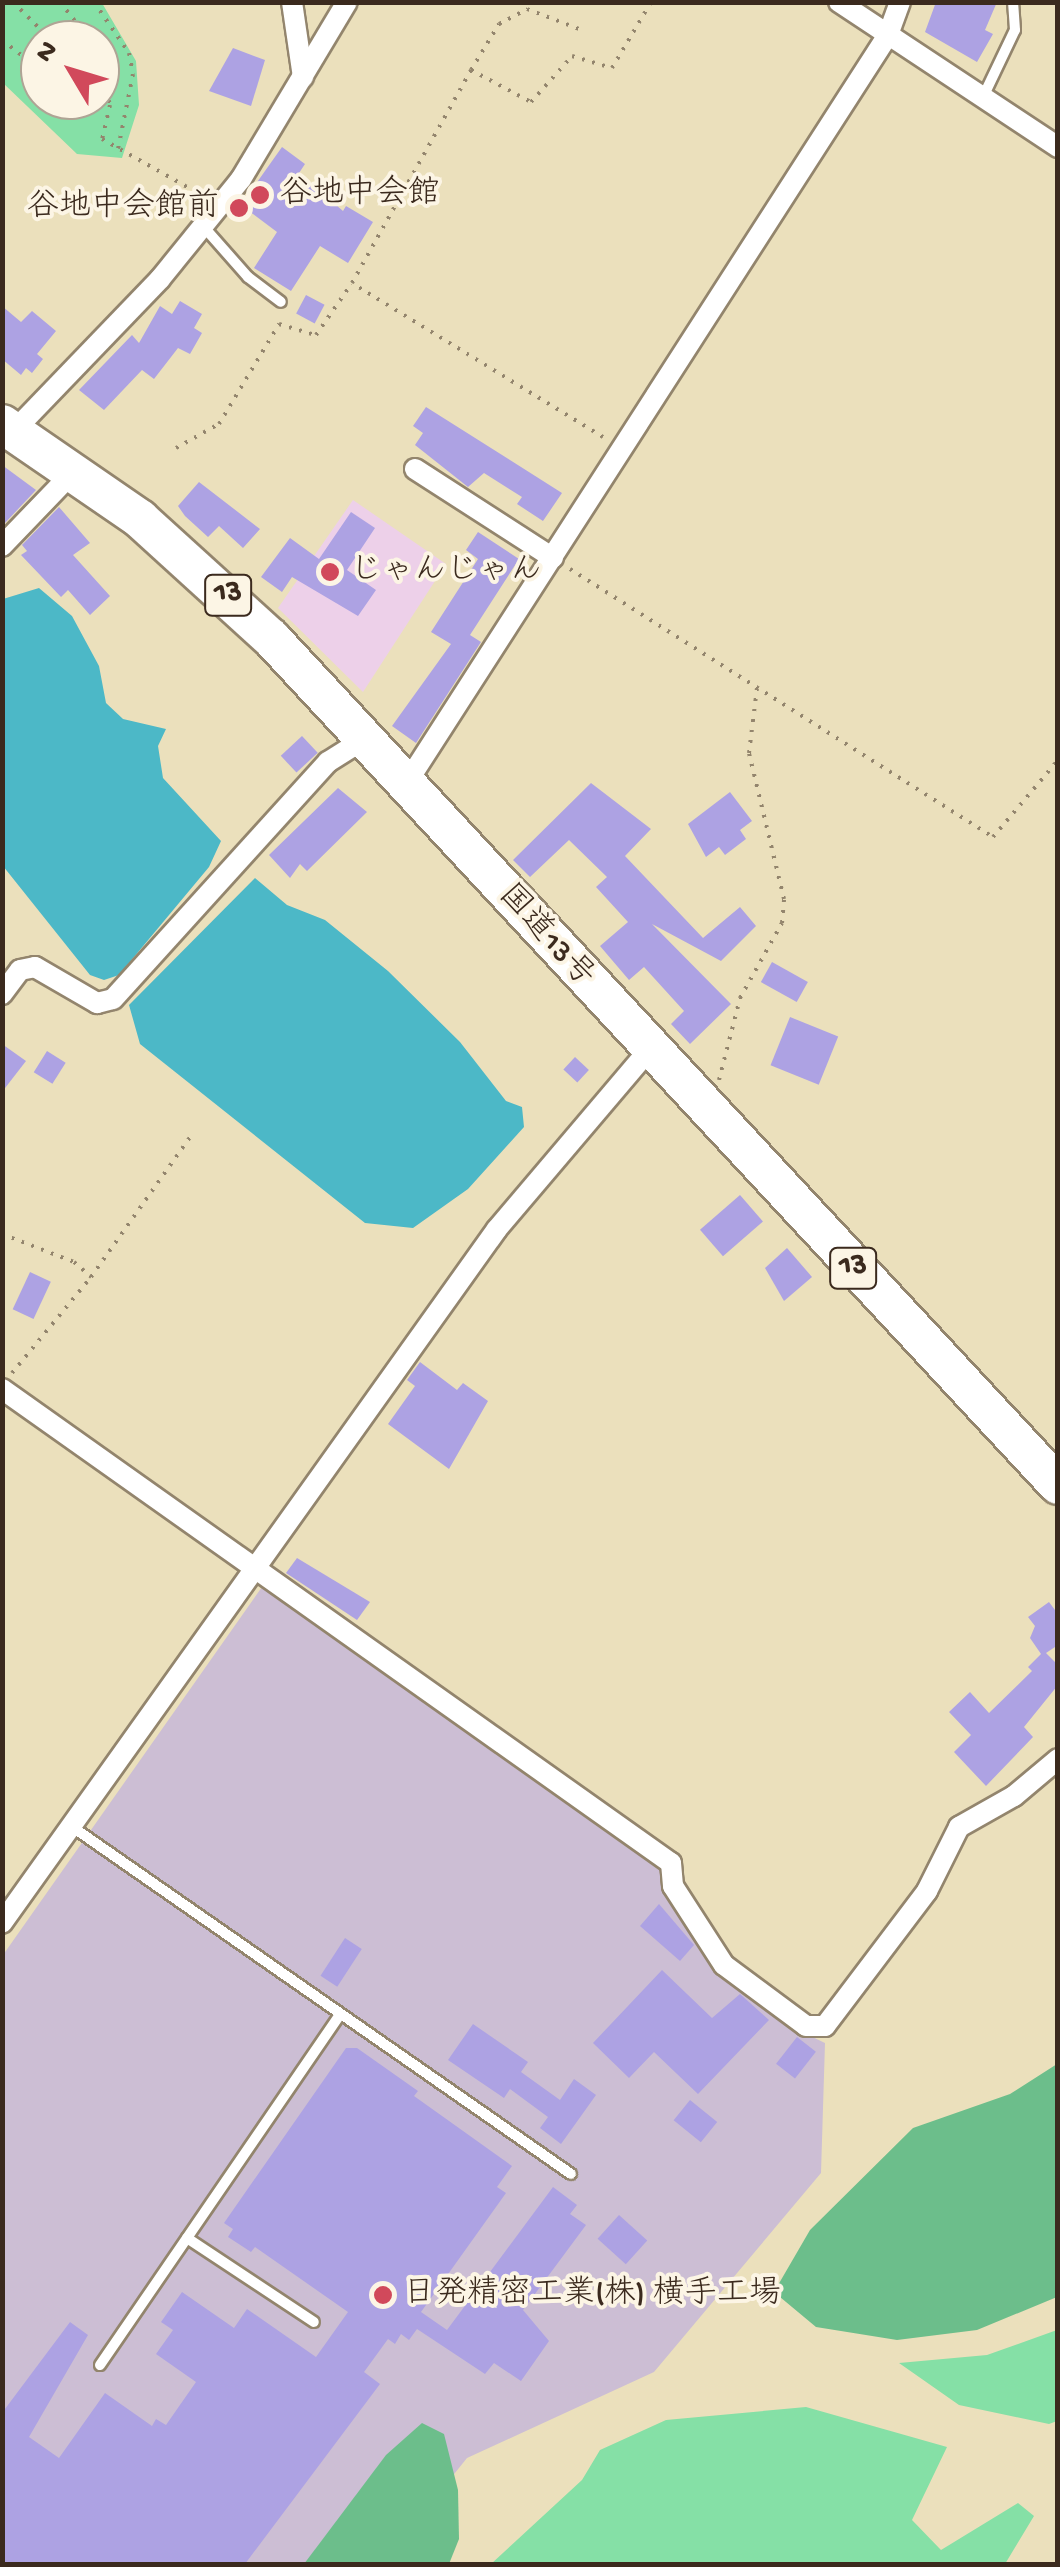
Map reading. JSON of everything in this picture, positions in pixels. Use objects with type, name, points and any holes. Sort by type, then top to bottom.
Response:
[{"type":"highway","name":"国道13号","points":[[7,432],[76,469],[199,567],[1058,1485]]},
{"type":"street","points":[[292,2],[303,77]]},
{"type":"street","points":[[7,432],[220,206],[347,2]]},
{"type":"street","points":[[839,2],[1058,147]]},
{"type":"street","points":[[406,784],[888,35],[900,2]]},
{"type":"street","points":[[2,546],[76,469]]},
{"type":"street","points":[[415,469],[553,558]]},
{"type":"street","points":[[2,994],[20,970],[35,966],[97,1002],[112,999],[328,762],[362,740]]},
{"type":"street","points":[[2,1923],[497,1229],[648,1051]]},
{"type":"street","points":[[2,1386],[671,1863],[673,1886],[724,1966],[806,2026],[825,2026],[927,1892],[959,1827],[1014,1796],[1058,1759]]},
{"type":"lane","points":[[982,98],[1015,30],[1013,2]]},
{"type":"lane","points":[[204,226],[248,277],[282,302]]},
{"type":"lane","points":[[70,1826],[571,2174]]},
{"type":"lane","points":[[100,2365],[340,2014]]},
{"type":"lane","points":[[188,2238],[314,2322]]},
{"type":"path","points":[[13,2],[31,20]]},
{"type":"path","points":[[94,2],[131,64],[132,94],[118,148]]},
{"type":"path","points":[[471,70],[531,102],[572,56],[612,68],[652,2]]},
{"type":"path","points":[[176,448],[219,424],[279,324],[316,335],[352,283],[499,24],[527,9],[582,30]]},
{"type":"path","points":[[106,120],[102,139],[220,206]]},
{"type":"path","points":[[352,283],[623,450]]},
{"type":"path","points":[[1058,546],[1058,646]]},
{"type":"path","points":[[553,558],[993,838],[1058,760]]},
{"type":"path","points":[[1058,686],[1058,715]]},
{"type":"path","points":[[704,1110],[732,1044],[740,998],[782,924],[784,898],[749,752],[758,688]]},
{"type":"path","points":[[2,1386],[91,1277],[192,1133]]},
{"type":"path","points":[[2,1234],[74,1262],[91,1277]]},
{"type":"shaded area","points":[[353,500],[446,564],[363,692],[278,608]]},
{"type":"shaded area","points":[[262,1587],[659,1866],[719,1971],[783,2023],[825,2043],[821,2173],[654,2372],[467,2458],[382,2564],[3,2564],[3,1955]]},
{"type":"green space","points":[[2,3],[102,3],[112,20],[20,20],[20,99],[3,83]]},
{"type":"green space","points":[[120,34],[136,61],[139,105],[122,158],[77,154],[42,120],[120,120]]},
{"type":"green space","points":[[1057,2064],[1057,2297],[977,2330],[897,2340],[816,2327],[774,2292],[810,2230],[913,2128],[1010,2094]]},
{"type":"green space","points":[[1057,2330],[1057,2421],[1049,2424],[959,2405],[899,2363],[987,2355]]},
{"type":"green space","points":[[806,2407],[947,2447],[912,2520],[941,2550],[1018,2503],[1034,2516],[1005,2564],[491,2564],[582,2480],[600,2450],[666,2420]]},
{"type":"green space","points":[[422,2423],[444,2434],[458,2490],[459,2539],[449,2564],[304,2564],[386,2455]]},
{"type":"water","points":[[39,588],[72,616],[99,666],[106,703],[123,719],[166,729],[158,746],[163,778],[221,841],[209,867],[119,975],[104,980],[90,975],[3,866],[3,599]]},
{"type":"water","points":[[255,878],[287,905],[325,920],[388,971],[460,1042],[506,1101],[522,1107],[524,1127],[468,1189],[413,1228],[365,1223],[140,1044],[129,1005]]},
{"type":"building","points":[[936,2],[997,2],[985,30],[993,34],[977,62],[925,32]]},
{"type":"building","points":[[233,48],[265,60],[251,106],[209,91]]},
{"type":"building","points":[[282,147],[305,164],[299,173],[343,211],[346,206],[373,222],[348,263],[320,246],[291,291],[254,268],[277,232],[241,205]]},
{"type":"building","points":[[306,295],[325,305],[315,323],[296,314]]},
{"type":"building","points":[[180,301],[202,314],[194,328],[202,333],[190,354],[178,348],[154,379],[142,370],[104,410],[79,390],[132,335],[139,343],[160,306],[172,314]]},
{"type":"building","points":[[2,306],[21,322],[32,311],[56,331],[37,354],[43,359],[32,373],[26,368],[21,375],[2,359]]},
{"type":"building","points":[[426,407],[562,493],[543,521],[517,504],[522,497],[484,473],[468,487],[415,445],[423,433],[413,426]]},
{"type":"building","points":[[2,465],[36,490],[5,523],[2,519]]},
{"type":"building","points":[[199,482],[260,529],[243,548],[219,526],[208,537],[178,506]]},
{"type":"building","points":[[59,507],[90,543],[73,555],[110,596],[90,615],[68,590],[61,597],[21,555],[27,551],[22,545]]},
{"type":"building","name":"じゃんじゃん","points":[[351,512],[375,528],[347,570],[376,590],[358,616],[292,577],[282,592],[261,577],[290,538],[319,559]]},
{"type":"building","points":[[478,532],[519,559],[470,635],[481,642],[416,743],[392,726],[451,644],[431,632],[478,559],[466,550]]},
{"type":"building","points":[[302,736],[318,753],[296,773],[281,756]]},
{"type":"building","points":[[591,783],[651,829],[625,856],[703,938],[740,907],[756,926],[721,961],[652,924],[731,1004],[690,1044],[671,1024],[684,1011],[644,967],[629,980],[600,946],[628,922],[596,887],[607,877],[569,840],[530,877],[513,860]]},
{"type":"building","points":[[338,788],[367,812],[307,871],[300,864],[290,878],[269,855]]},
{"type":"building","points":[[730,792],[752,821],[740,830],[746,839],[725,855],[719,847],[706,857],[688,824]]},
{"type":"building","points":[[772,962],[808,982],[797,1002],[761,982]]},
{"type":"building","points":[[790,1017],[838,1036],[819,1085],[771,1065]]},
{"type":"building","points":[[2,1044],[26,1061],[2,1092]]},
{"type":"building","points":[[47,1051],[66,1063],[52,1084],[34,1072]]},
{"type":"building","points":[[575,1057],[589,1070],[577,1082],[563,1069]]},
{"type":"building","points":[[740,1195],[763,1221],[723,1256],[700,1230]]},
{"type":"building","points":[[787,1248],[812,1277],[784,1301],[765,1268]]},
{"type":"building","points":[[30,1272],[51,1282],[34,1319],[13,1309]]},
{"type":"building","points":[[420,1362],[457,1390],[463,1383],[488,1401],[449,1469],[388,1424],[415,1386],[407,1380]]},
{"type":"building","points":[[297,1558],[370,1602],[357,1620],[286,1573]]},
{"type":"building","points":[[1049,1602],[1058,1614],[1058,1645],[1046,1653],[1058,1665],[1058,1685],[1024,1727],[1033,1737],[986,1786],[954,1752],[971,1735],[949,1712],[970,1692],[989,1713],[1032,1671],[1028,1667],[1041,1654],[1030,1638],[1035,1626],[1028,1617]]},
{"type":"building","points":[[659,1904],[694,1945],[680,1961],[640,1926]]},
{"type":"building","points":[[345,1938],[362,1949],[337,1987],[320,1976]]},
{"type":"building","points":[[662,1970],[712,2018],[740,1994],[769,2020],[698,2094],[654,2052],[629,2078],[593,2043]]},
{"type":"building","points":[[473,2024],[528,2062],[521,2072],[560,2100],[574,2079],[596,2095],[561,2144],[540,2128],[548,2117],[510,2089],[504,2098],[448,2060]]},
{"type":"building","points":[[797,2037],[816,2052],[795,2079],[776,2064]]},
{"type":"building","name":"日発精密工業(株) 横手工場","points":[[346,2048],[357,2048],[418,2091],[414,2096],[512,2166],[497,2187],[506,2193],[421,2312],[447,2330],[553,2187],[577,2205],[570,2214],[586,2225],[523,2310],[549,2341],[521,2381],[494,2363],[485,2374],[417,2329],[409,2340],[401,2334],[395,2344],[388,2339],[364,2372],[380,2384],[245,2564],[2,2564],[2,2413],[70,2322],[88,2335],[29,2437],[59,2458],[105,2393],[152,2426],[156,2419],[166,2425],[196,2382],[156,2354],[173,2330],[161,2322],[182,2292],[234,2328],[247,2309],[316,2357],[348,2312],[255,2247],[251,2252],[228,2237],[233,2229],[224,2223]]},
{"type":"building","points":[[690,2100],[717,2122],[701,2142],[674,2120]]},
{"type":"building","points":[[619,2215],[647,2240],[626,2264],[598,2239]]},
{"type":"place","name":"谷地中会館","points":[[260,195]]},
{"type":"place","name":"谷地中会館前","points":[[239,208]]},
{"type":"place","name":"じゃんじゃん","points":[[330,572]]},
{"type":"place","name":"日発精密工業(株) 横手工場","points":[[383,2295]]}]
